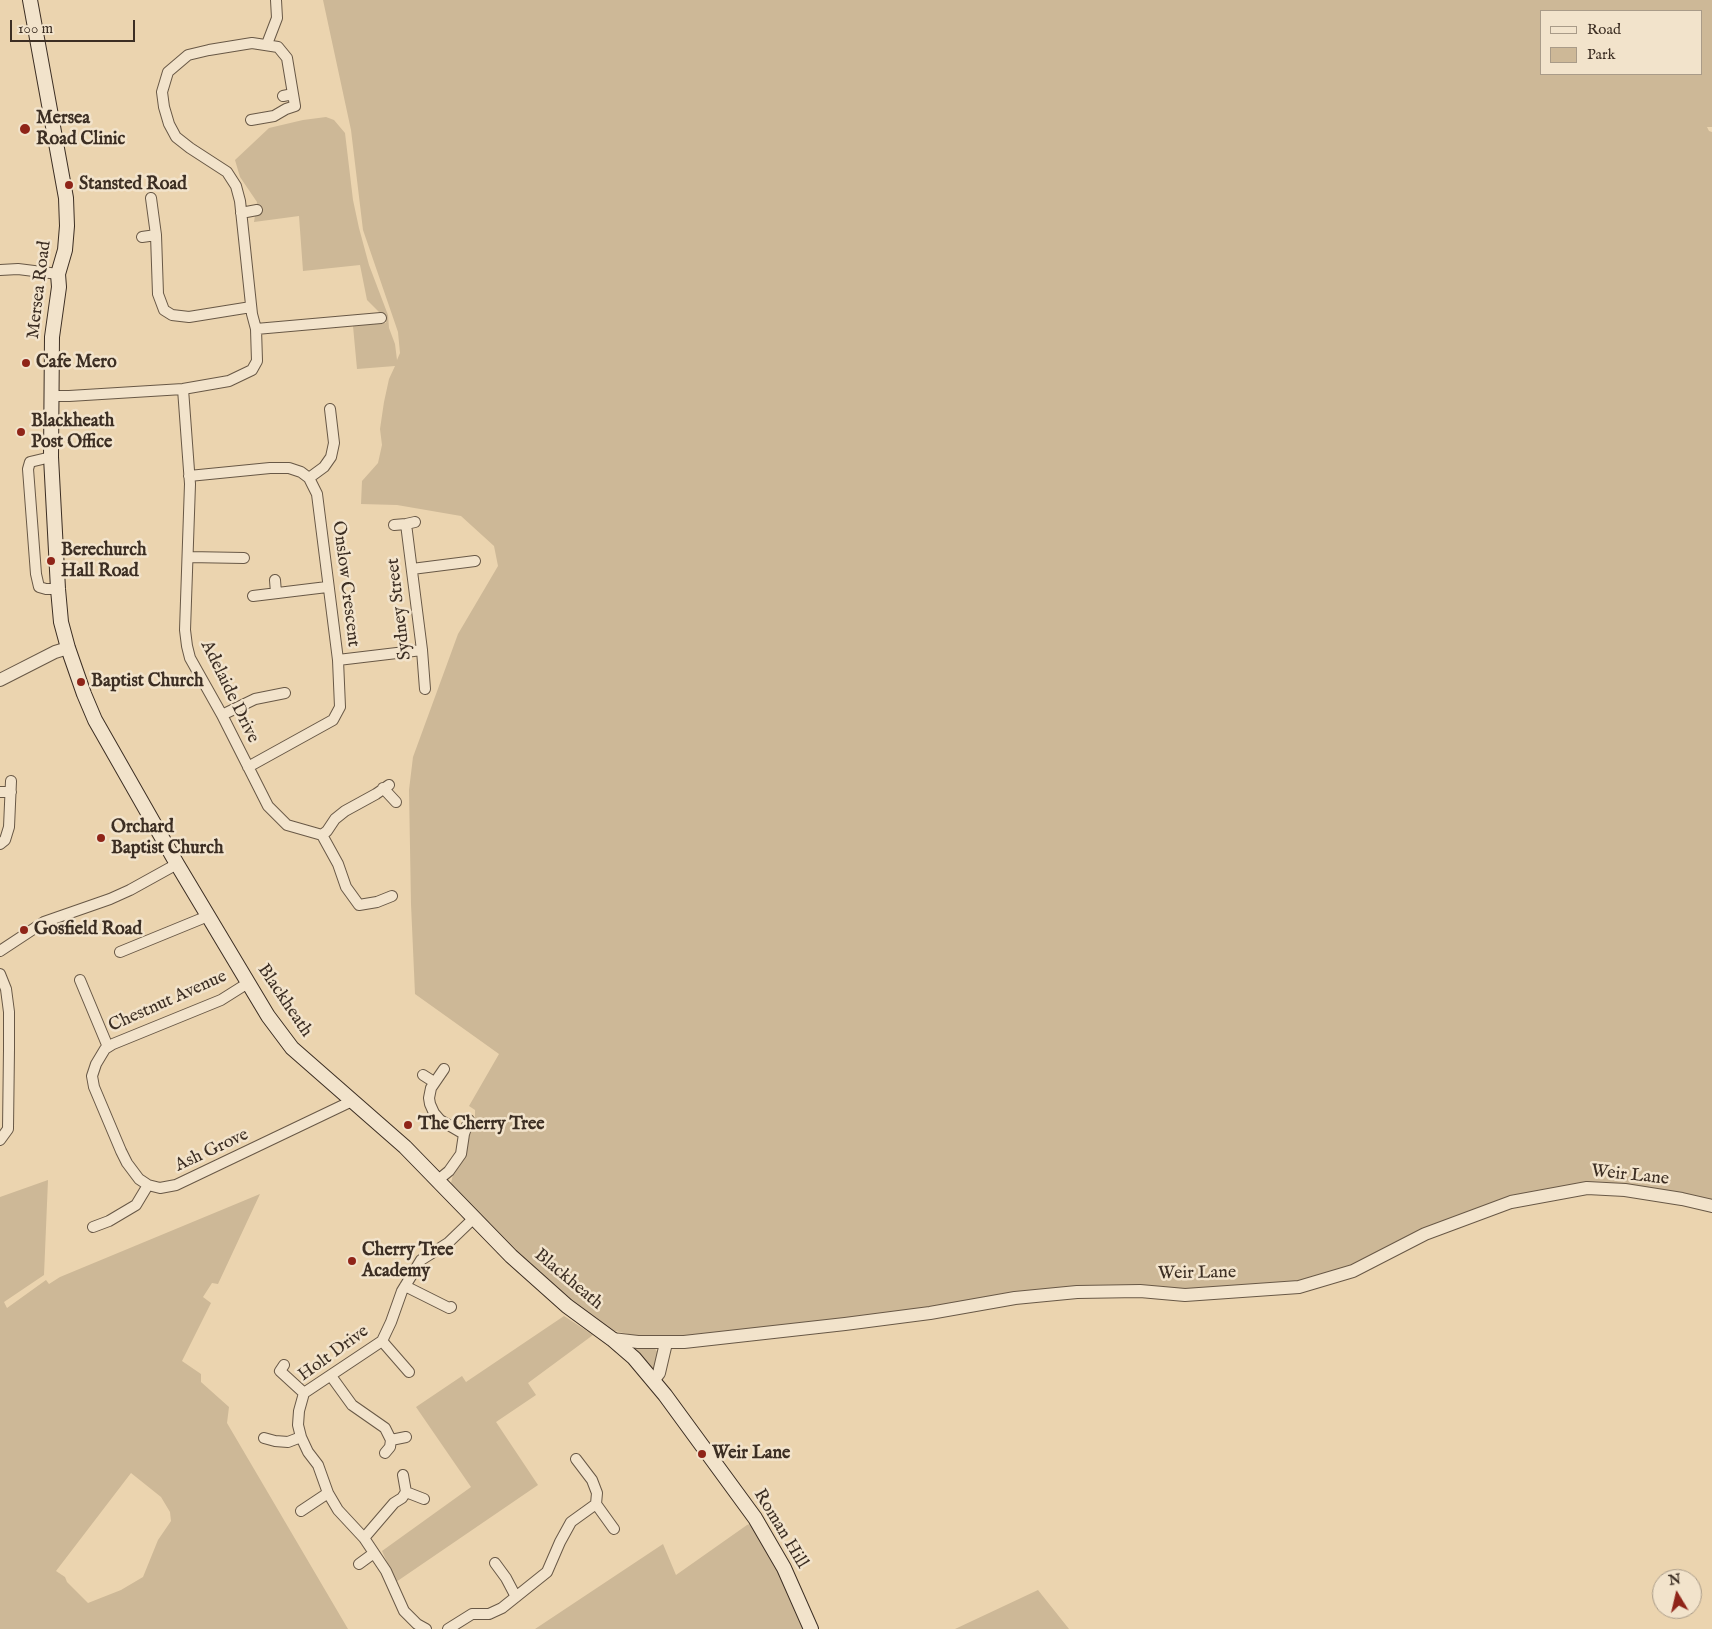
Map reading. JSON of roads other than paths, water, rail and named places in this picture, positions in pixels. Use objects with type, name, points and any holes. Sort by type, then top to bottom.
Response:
[{"type":"main road","name":"Mersea Road","points":[[30,0],[66,198],[67,226],[58,274],[59,287],[52,337],[51,396],[58,589],[62,622],[68,648]]},
{"type":"main road","name":"Blackheath","points":[[68,648],[84,694],[96,720],[177,864],[248,983],[268,1016],[292,1048],[405,1147],[510,1256],[567,1306],[612,1339]]},
{"type":"main road","name":"Roman Hill","points":[[612,1339],[634,1358],[653,1381],[704,1447],[763,1531],[784,1568],[811,1629]]},
{"type":"street","points":[[267,44],[277,18],[276,0]]},
{"type":"street","points":[[51,396],[183,389],[229,381],[252,370],[257,361],[256,329],[251,307],[241,213],[236,186],[227,172],[190,148],[176,136],[169,124],[162,92],[168,72],[188,55],[252,43],[278,47],[287,58],[288,95],[295,106],[274,116],[251,120]]},
{"type":"street","points":[[151,198],[156,235],[158,294],[164,310],[172,315],[189,317],[251,307]]},
{"type":"street","points":[[241,213],[257,210]]},
{"type":"street","points":[[142,237],[156,235]]},
{"type":"street","points":[[0,270],[18,269],[58,274]]},
{"type":"street","points":[[256,329],[374,315]]},
{"type":"street","name":"Adelaide Drive","points":[[183,389],[189,476],[185,630],[190,658],[222,715],[268,806],[287,825],[322,835]]},
{"type":"street","points":[[189,476],[270,468],[289,468],[301,472],[309,478],[324,467],[331,457],[334,443],[330,409]]},
{"type":"street","points":[[332,424],[343,423]]},
{"type":"street","points":[[52,457],[30,462],[28,469],[37,581],[39,587],[58,589]]},
{"type":"street","name":"Onslow Crescent","points":[[248,767],[333,720],[338,714],[341,701],[338,660],[317,494],[309,478]]},
{"type":"street","name":"Sydney Street","points":[[394,525],[410,523],[412,569],[425,689]]},
{"type":"street","points":[[188,557],[240,554]]},
{"type":"street","points":[[412,569],[471,561],[469,573]]},
{"type":"street","points":[[275,580],[276,593]]},
{"type":"street","points":[[253,596],[328,587]]},
{"type":"street","points":[[0,680],[54,652],[68,648]]},
{"type":"street","points":[[338,660],[422,650]]},
{"type":"street","points":[[222,715],[255,699],[285,694]]},
{"type":"street","points":[[0,844],[4,840],[9,828],[5,792],[11,781]]},
{"type":"street","points":[[386,896],[366,905],[359,905],[346,887],[338,864],[322,835],[340,815],[386,786],[396,802]]},
{"type":"street","points":[[0,951],[44,922],[130,890],[177,864]]},
{"type":"street","points":[[120,952],[208,916]]},
{"type":"street","points":[[0,974],[6,989],[9,1012],[8,1129],[0,1140]]},
{"type":"street","points":[[80,980],[88,989],[108,1047]]},
{"type":"street","name":"Chestnut Avenue","points":[[148,1185],[139,1179],[127,1163],[94,1087],[92,1076],[100,1056],[108,1047],[221,1000],[248,983]]},
{"type":"street","points":[[444,1069],[434,1082],[429,1098],[434,1113],[440,1120],[464,1134]]},
{"type":"street","points":[[423,1075],[434,1082]]},
{"type":"street","name":"Ash Grove","points":[[148,1185],[160,1188],[176,1185],[352,1101]]},
{"type":"street","points":[[438,1180],[449,1171],[461,1154],[464,1134],[469,1120]]},
{"type":"street","points":[[92,1227],[109,1221],[136,1205],[148,1185]]},
{"type":"street","name":"Weir Lane","points":[[612,1339],[666,1343],[855,1323],[930,1313],[1015,1298],[1077,1292],[1140,1291],[1185,1295],[1300,1287],[1353,1271],[1425,1234],[1511,1202],[1587,1188],[1625,1190],[1712,1206]]},
{"type":"street","name":"Holt Drive","points":[[426,1629],[417,1624],[404,1611],[386,1571],[364,1538],[338,1510],[328,1493],[318,1466],[308,1452],[301,1437],[298,1425],[299,1411],[304,1393],[382,1341],[405,1286],[421,1260],[448,1243],[474,1218]]},
{"type":"street","points":[[405,1286],[448,1309]]},
{"type":"street","points":[[382,1341],[400,1364],[409,1372]]},
{"type":"street","points":[[653,1381],[659,1373],[666,1343]]},
{"type":"street","points":[[284,1366],[280,1371],[304,1393]]},
{"type":"street","points":[[331,1376],[352,1405],[385,1428],[391,1440],[390,1447],[385,1453]]},
{"type":"street","points":[[264,1438],[288,1442],[301,1437]]},
{"type":"street","points":[[391,1440],[406,1437]]},
{"type":"street","points":[[576,1459],[592,1480],[597,1493],[596,1504],[614,1529]]},
{"type":"street","points":[[364,1538],[406,1492],[403,1475]]},
{"type":"street","points":[[406,1492],[424,1499]]},
{"type":"street","points":[[301,1511],[328,1493]]},
{"type":"street","points":[[448,1629],[472,1614],[489,1614],[502,1608],[547,1572],[571,1522],[596,1504]]},
{"type":"street","points":[[358,1564],[374,1553]]},
{"type":"street","points":[[494,1563],[506,1578],[516,1597]]},
{"type":"place","name":"Mersea Road Clinic","points":[[25,129]]},
{"type":"place","name":"Stansted Road","points":[[69,185]]},
{"type":"place","name":"Cafe Mero","points":[[26,363]]},
{"type":"place","name":"Blackheath Post Office","points":[[21,432]]},
{"type":"place","name":"Berechurch Hall Road","points":[[51,561]]},
{"type":"place","name":"Baptist Church","points":[[81,682]]},
{"type":"place","name":"Orchard Baptist Church","points":[[101,838]]},
{"type":"place","name":"Gosfield Road","points":[[24,930]]},
{"type":"place","name":"The Cherry Tree","points":[[408,1125]]},
{"type":"place","name":"Cherry Tree Academy","points":[[352,1261]]},
{"type":"place","name":"Weir Lane","points":[[702,1454]]}]
